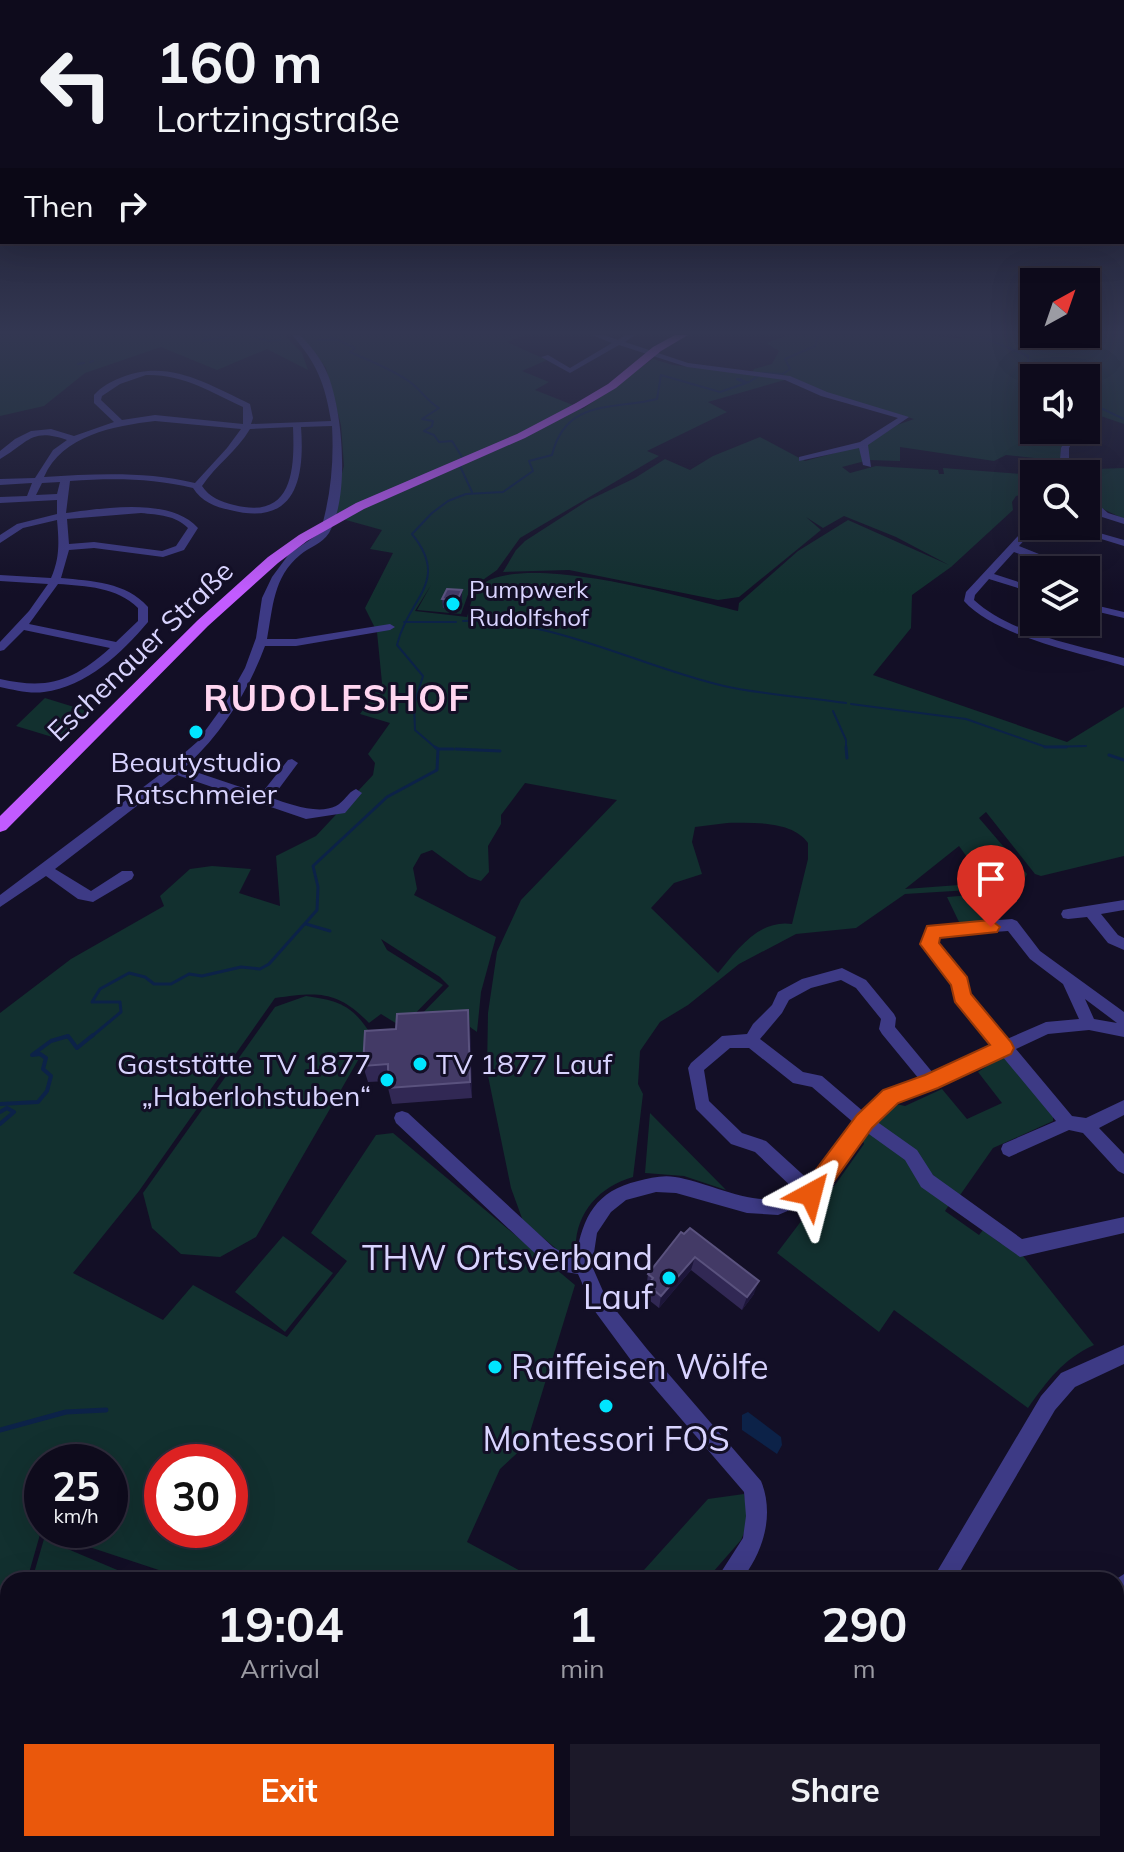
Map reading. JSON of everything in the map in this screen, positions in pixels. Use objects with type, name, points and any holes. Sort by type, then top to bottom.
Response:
[{"type":"main road","name":"Eschenauer Straße","points":[[0,826],[203,623],[273,560],[326,524],[396,489],[548,421]]},
{"type":"street","points":[[30,499],[49,459],[74,439],[131,421]]},
{"type":"street","points":[[0,902],[47,870],[173,769],[209,736],[243,681],[262,642],[262,615],[271,588],[292,556],[321,536],[326,524],[339,469],[335,423],[245,427],[189,421]]},
{"type":"street","points":[[197,486],[232,451],[247,421]]},
{"type":"street","points":[[802,459],[863,444],[898,421]]},
{"type":"street","points":[[197,486],[201,496],[230,507],[260,511],[275,507],[290,490],[298,469],[297,426]]},
{"type":"street","points":[[0,456],[30,433],[47,430],[74,439]]},
{"type":"street","points":[[863,444],[868,465]]},
{"type":"street","points":[[1066,460],[1067,444]]},
{"type":"street","points":[[0,482],[138,475],[166,477],[197,486]]},
{"type":"street","points":[[0,648],[54,582],[65,547],[59,497],[65,481]]},
{"type":"street","points":[[0,500],[59,497]]},
{"type":"street","points":[[1100,510],[1124,521]]},
{"type":"street","points":[[0,540],[23,524],[101,512],[168,512],[186,518],[193,528],[180,548],[163,554],[94,545],[65,547]]},
{"type":"street","points":[[1100,536],[1124,543]]},
{"type":"street","points":[[1021,540],[970,594],[969,601],[978,613],[1124,662]]},
{"type":"street","points":[[1014,548],[1035,556]]},
{"type":"street","points":[[988,575],[1020,585]]},
{"type":"street","points":[[0,578],[93,584],[138,599],[144,606],[143,622],[86,675],[64,685],[26,690],[0,683]]},
{"type":"street","points":[[1100,609],[1124,615]]},
{"type":"street","points":[[21,626],[118,646]]},
{"type":"street","points":[[262,642],[296,645],[358,629],[390,627]]},
{"type":"street","points":[[263,800],[292,763]]},
{"type":"street","points":[[173,769],[306,814],[340,810],[356,793]]},
{"type":"street","points":[[47,870],[83,895],[93,897],[127,875]]},
{"type":"street","points":[[1068,914],[1120,906]]},
{"type":"street","points":[[1108,932],[1120,906]]},
{"type":"street","points":[[1090,911],[1108,932],[1124,944]]},
{"type":"street","points":[[1068,1123],[962,996],[961,983],[929,944],[933,931],[1012,925],[1035,955],[1124,1020]]},
{"type":"street","points":[[752,1041],[754,1032],[781,1008],[783,996],[807,983],[842,974],[861,984],[889,1018],[887,1029],[931,1082]]},
{"type":"street","points":[[1069,980],[1089,1024]]},
{"type":"street","points":[[734,1572],[754,1544],[758,1517],[754,1488],[600,1304],[583,1266],[589,1230],[605,1206],[621,1193],[638,1186],[676,1185],[747,1205],[778,1207],[811,1194],[864,1122],[891,1096],[931,1082],[1046,1028],[1089,1024],[1124,1031]]},
{"type":"street","points":[[811,1194],[760,1146],[737,1139],[702,1104],[696,1068],[727,1041],[752,1041],[799,1078],[816,1081],[864,1122],[911,1155],[927,1181],[1020,1248],[1124,1225]]},
{"type":"street","points":[[1009,1149],[1068,1123],[1087,1126],[1124,1107]]},
{"type":"street","points":[[402,1118],[547,1253],[565,1265],[583,1266]]},
{"type":"street","points":[[1087,1126],[1124,1166]]},
{"type":"street","points":[[948,1572],[1048,1403],[1068,1380],[1124,1354]]},
{"type":"green space","points":[[340,421],[708,421],[647,451],[659,456],[520,538],[497,570],[470,589],[461,614],[417,610],[431,585],[415,611],[467,617],[478,588],[498,577],[528,573],[604,580],[738,611],[739,603],[798,551],[848,520],[949,565],[896,537],[844,516],[823,528],[806,517],[821,530],[739,597],[718,600],[569,570],[503,572],[525,541],[587,501],[635,478],[665,459],[690,470],[713,456],[760,437],[805,461],[861,446],[865,461],[842,467],[850,473],[876,466],[938,470],[939,474],[944,474],[943,468],[1020,474],[1020,495],[1012,502],[1013,510],[951,567],[912,595],[911,628],[873,675],[1067,742],[1124,707],[1124,856],[1041,876],[1035,874],[986,812],[979,818],[1027,874],[1025,878],[986,889],[905,894],[856,928],[796,934],[739,964],[688,1005],[660,1022],[640,1051],[638,1084],[643,1094],[633,1177],[609,1188],[590,1205],[579,1227],[576,1254],[565,1256],[523,1221],[511,1188],[487,1071],[488,1013],[497,952],[521,900],[617,800],[525,783],[501,815],[501,824],[488,846],[489,872],[481,881],[469,877],[432,850],[421,854],[413,868],[417,889],[414,895],[496,937],[481,992],[477,1032],[470,1027],[409,1027],[449,986],[381,939],[387,950],[443,985],[402,1027],[381,1014],[369,1023],[347,1004],[326,996],[275,998],[139,1191],[73,1273],[163,1320],[193,1285],[287,1337],[347,1261],[311,1233],[376,1135],[393,1133],[575,1285],[526,1445],[500,1469],[467,1542],[522,1572],[165,1572],[92,1548],[128,1548],[128,1444],[24,1444],[24,1548],[36,1548],[29,1572],[0,1572],[0,1013],[71,959],[164,906],[160,896],[190,869],[212,866],[251,869],[239,893],[280,906],[276,856],[316,836],[373,775],[375,763],[368,754],[390,723],[360,714],[382,683],[377,632],[365,608],[393,553],[370,549],[382,530],[346,520],[332,510],[344,466]],"holes":[[[771,824],[792,830],[808,843],[808,859],[792,924],[769,926],[759,931],[741,946],[718,973],[651,908],[674,883],[702,874],[692,842],[695,827]],[[959,846],[986,883],[905,889]]]},
{"type":"green space","points":[[907,421],[1020,421],[1020,444],[1065,444],[1062,460],[1006,455],[994,461],[900,447],[900,461],[869,460],[864,447]]},
{"type":"green space","points":[[1124,468],[1124,519],[1100,507],[1100,469]]},
{"type":"green space","points":[[45,698],[87,711],[59,739],[16,726]]},
{"type":"green space","points":[[984,894],[1001,918],[998,921],[960,924],[947,897]]},
{"type":"green space","points":[[306,996],[328,1000],[352,1011],[372,1036],[256,1237],[220,1257],[181,1254],[152,1228],[143,1193],[275,1007]]},
{"type":"green space","points":[[1001,1057],[1010,1060],[1053,1115],[1053,1121],[993,1148],[958,1198],[878,1125],[877,1118],[896,1104],[905,1106],[942,1089],[967,1119],[1002,1103],[978,1072]]},
{"type":"green space","points":[[650,1113],[726,1190],[684,1176],[645,1173]]},
{"type":"green space","points":[[867,1133],[874,1134],[908,1157],[949,1205],[945,1211],[979,1235],[983,1230],[1000,1243],[1019,1251],[1094,1345],[1064,1364],[1028,1408],[894,1310],[879,1332],[777,1253],[808,1212],[823,1202],[864,1144],[862,1138]]},
{"type":"green space","points":[[283,1236],[333,1273],[285,1332],[235,1292]]},
{"type":"green space","points":[[744,1494],[749,1521],[741,1540],[713,1572],[642,1572],[708,1499]]},
{"type":"green space","points":[[41,1548],[65,1548],[122,1572],[34,1572]]},
{"type":"water","points":[[748,1412],[781,1437],[782,1445],[777,1454],[742,1430],[742,1415]]},
{"type":"building","points":[[447,589],[462,590],[457,601],[442,599]]},
{"type":"building","name":"TV 1877 Lauf","points":[[468,1010],[470,1082],[388,1088],[388,1064],[363,1066],[365,1031],[396,1029],[397,1014]]},
{"type":"building","points":[[690,1228],[759,1281],[747,1297],[695,1257],[661,1296],[648,1285],[653,1278],[648,1274],[681,1232],[684,1234]]},
{"type":"waterway","points":[[433,421],[432,426],[424,431],[434,435],[439,442],[452,441],[462,457]]},
{"type":"waterway","points":[[406,622],[423,590],[428,565],[412,534],[448,501],[466,494],[503,492],[533,471],[529,461],[552,455],[559,437],[571,421]]},
{"type":"waterway","points":[[460,466],[472,492]]},
{"type":"waterway","points":[[463,621],[497,622],[563,635],[724,686],[846,703]]},
{"type":"waterway","points":[[406,622],[456,622]]},
{"type":"waterway","points":[[406,622],[397,645],[423,676],[414,705],[415,730],[437,749]]},
{"type":"waterway","points":[[851,704],[966,719],[1046,747]]},
{"type":"waterway","points":[[833,711],[846,747]]},
{"type":"waterway","points":[[1046,747],[1086,746]]},
{"type":"waterway","points":[[846,747],[847,758]]},
{"type":"waterway","points":[[1046,747],[1066,747]]},
{"type":"waterway","points":[[91,1037],[121,1012],[120,1002],[92,1002],[100,989],[129,973],[145,977],[154,984],[171,984],[189,974],[202,976],[241,967],[260,969],[269,964],[317,910],[318,887],[313,866],[387,797],[437,770],[438,749]]},
{"type":"waterway","points":[[438,749],[453,749]]},
{"type":"waterway","points":[[456,749],[500,751]]},
{"type":"waterway","points":[[1109,755],[1124,760]]},
{"type":"waterway","points":[[306,924],[330,931]]},
{"type":"waterway","points":[[69,1037],[77,1048],[93,1035]]},
{"type":"waterway","points":[[0,1104],[38,1102],[47,1091],[51,1076],[43,1069],[46,1058],[40,1054],[32,1055],[51,1041],[69,1037]]},
{"type":"waterway","points":[[0,1112],[7,1108],[14,1112],[0,1124]]},
{"type":"waterway","points":[[0,1430],[66,1412],[106,1410]]},
{"type":"place","name":"Pumpwerk Rudolfshof","points":[[453,604]]},
{"type":"place","name":"Beautystudio Ratschmeier","points":[[196,732]]},
{"type":"place","name":"TV 1877 Lauf","points":[[420,1064]]},
{"type":"place","name":"Gaststätte TV 1877 „Haberlohstuben“","points":[[387,1080]]},
{"type":"place","name":"THW Ortsverband Lauf","points":[[669,1278]]},
{"type":"place","name":"Raiffeisen Wölfe","points":[[495,1367]]},
{"type":"place","name":"Montessori FOS","points":[[606,1406]]},
{"type":"district","name":"RUDOLFSHOF","points":[[337,698]]},
{"type":"route","points":[[811,1194],[817,1190],[864,1122],[891,1096],[931,1082],[1004,1048],[962,996],[961,983],[929,944],[933,931],[991,927]]}]
